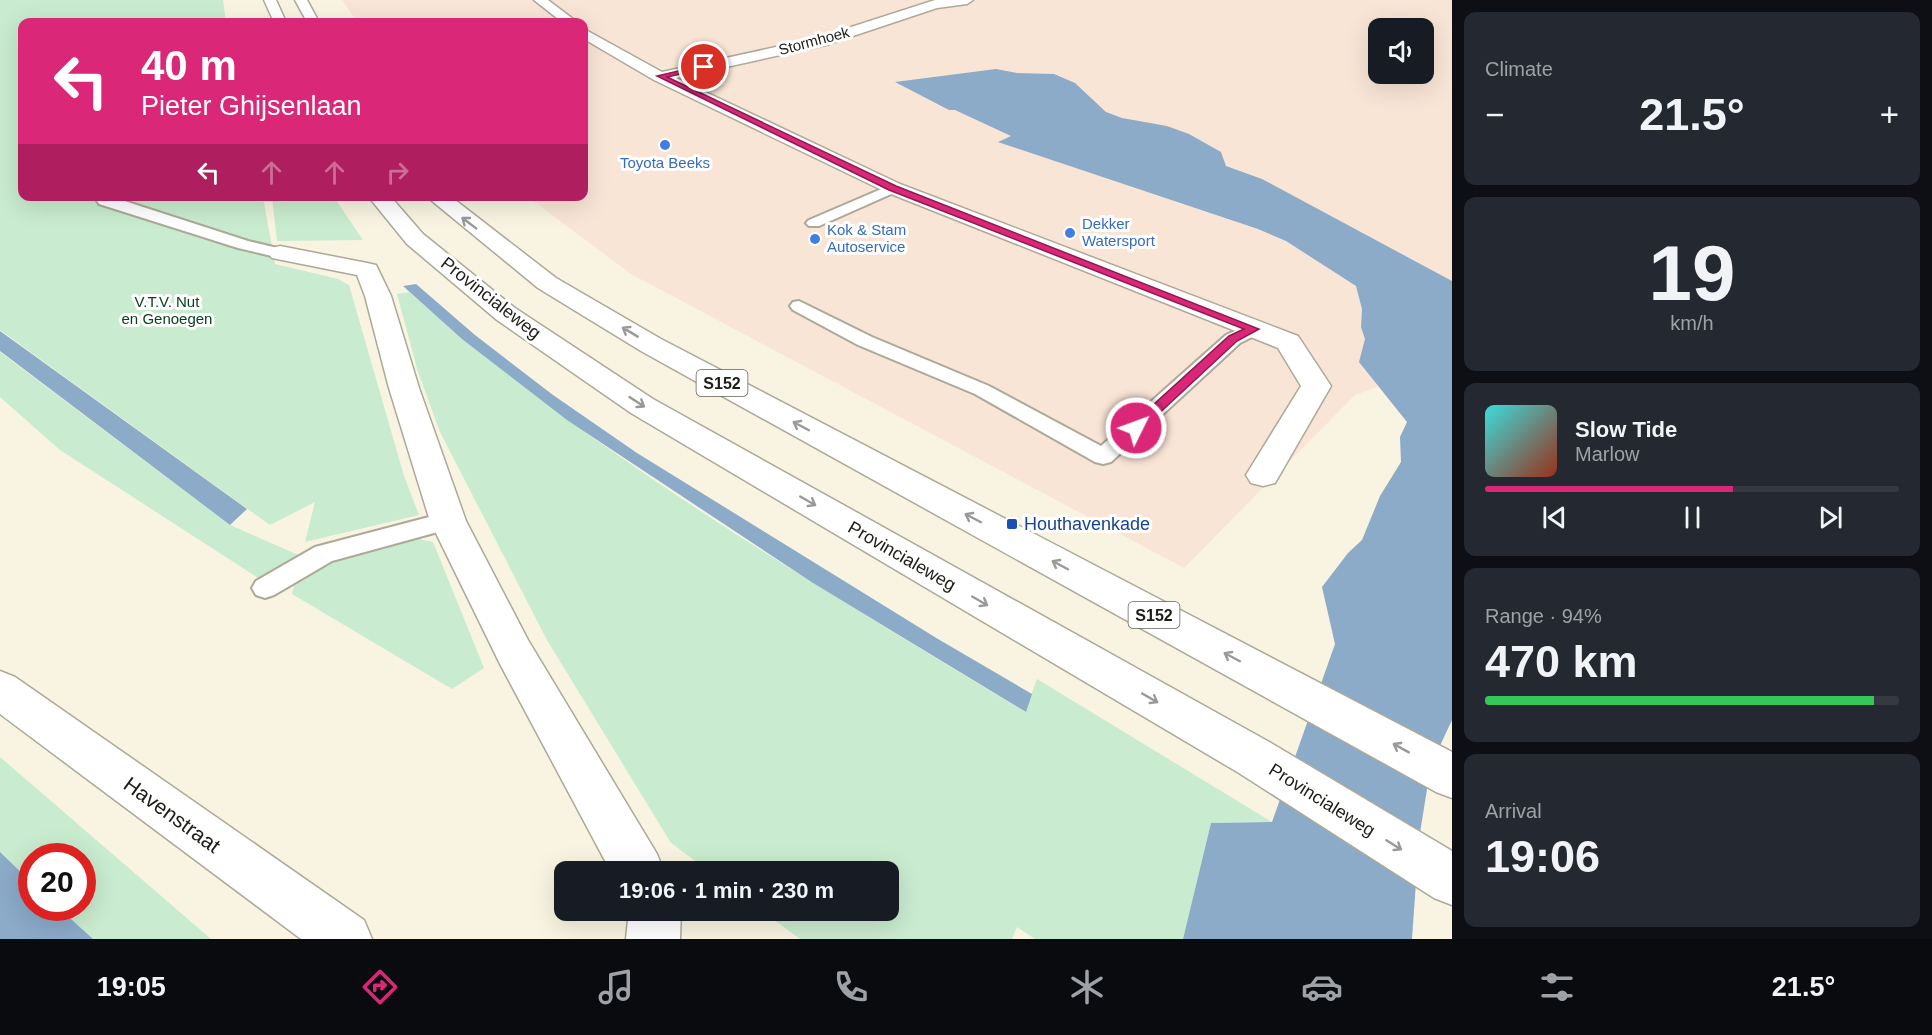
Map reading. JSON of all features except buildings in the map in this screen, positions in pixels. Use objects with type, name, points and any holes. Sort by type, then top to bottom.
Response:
[{"type":"street","points":[[270,0],[278,18]]},
{"type":"street","points":[[301,0],[311,18]]},
{"type":"street","points":[[540,0],[565,18]]},
{"type":"street","name":"Stormhoek","points":[[660,76],[821,42],[935,4],[967,0]]},
{"type":"street","points":[[588,36],[660,76],[892,188],[1288,342],[1316,386],[1263,475]]},
{"type":"street","name":"Provincialeweg","points":[[382,201],[416,239],[506,314],[642,406],[1255,758],[1452,880]]},
{"type":"street","name":"S152","points":[[442,201],[547,283],[651,345],[1452,776]]},
{"type":"street","points":[[280,253],[358,256],[378,296],[404,388],[448,521],[514,652],[633,861]]},
{"type":"street","name":"Havenstraat","points":[[0,690],[345,939]]},
{"type":"street","points":[[653,939],[654,921]]},
{"type":"lane","points":[[814,223],[892,188]]},
{"type":"lane","points":[[104,201],[280,253]]},
{"type":"lane","points":[[799,306],[865,341],[982,390],[1103,457],[1233,339],[1254,329]]},
{"type":"lane","points":[[265,588],[324,554],[448,521]]},
{"type":"shaded area","points":[[342,0],[1452,0],[1452,360],[1355,395],[1184,568],[631,274],[533,201],[588,201],[588,18],[354,18]]},
{"type":"green space","name":"V.T.V. Nut en Genoegen","points":[[0,0],[223,0],[225,18],[18,18],[18,201],[264,201],[275,264],[338,279],[349,285],[404,476],[419,515],[305,542],[315,502],[270,525],[0,330]]},
{"type":"green space","points":[[272,201],[337,201],[363,240],[277,241]]},
{"type":"green space","points":[[409,292],[480,352],[554,409],[707,516],[1025,712],[1037,679],[1272,822],[1211,823],[1183,939],[1035,939],[1017,927],[1012,939],[800,939],[776,921],[899,921],[899,861],[695,861],[671,843],[547,640],[440,432],[418,372],[397,294]]},
{"type":"green space","points":[[0,352],[230,525],[303,557],[260,579],[60,450],[0,397]]},
{"type":"green space","points":[[408,537],[433,542],[484,668],[452,689],[292,594],[297,574],[341,553]]},
{"type":"green space","points":[[0,757],[211,939],[93,939],[73,921],[96,921],[96,843],[18,843],[18,869],[0,852]]},
{"type":"water","points":[[996,69],[1017,73],[1054,74],[1075,83],[1106,112],[1122,118],[1167,126],[1189,134],[1221,152],[1226,166],[1262,179],[1452,281],[1452,720],[1431,765],[1419,839],[1412,939],[1183,939],[1211,823],[1272,822],[1335,644],[1322,587],[1348,553],[1362,540],[1380,496],[1401,462],[1400,437],[1407,422],[1359,362],[1365,339],[1361,327],[1362,309],[1356,286],[1286,241],[1258,229],[998,142],[1011,136],[955,110],[949,110],[895,82]]},
{"type":"water","points":[[416,284],[475,335],[553,395],[637,453],[938,639],[1032,694],[1026,712],[813,583],[567,420],[462,339],[403,286]]},
{"type":"water","points":[[0,331],[247,509],[230,525],[0,351]]},
{"type":"water","points":[[0,852],[18,869],[18,921],[73,921],[93,939],[0,939]]},
{"type":"place","name":"Toyota Beeks","points":[[665,145]]},
{"type":"place","name":"Dekker Watersport","points":[[1070,233]]},
{"type":"place","name":"Kok & Stam Autoservice","points":[[815,239]]},
{"type":"place","name":"Houthavenkade","points":[[1012,524]]},
{"type":"route","points":[[704,67],[660,76],[892,188],[1254,329],[1233,339],[1136,428]]}]
